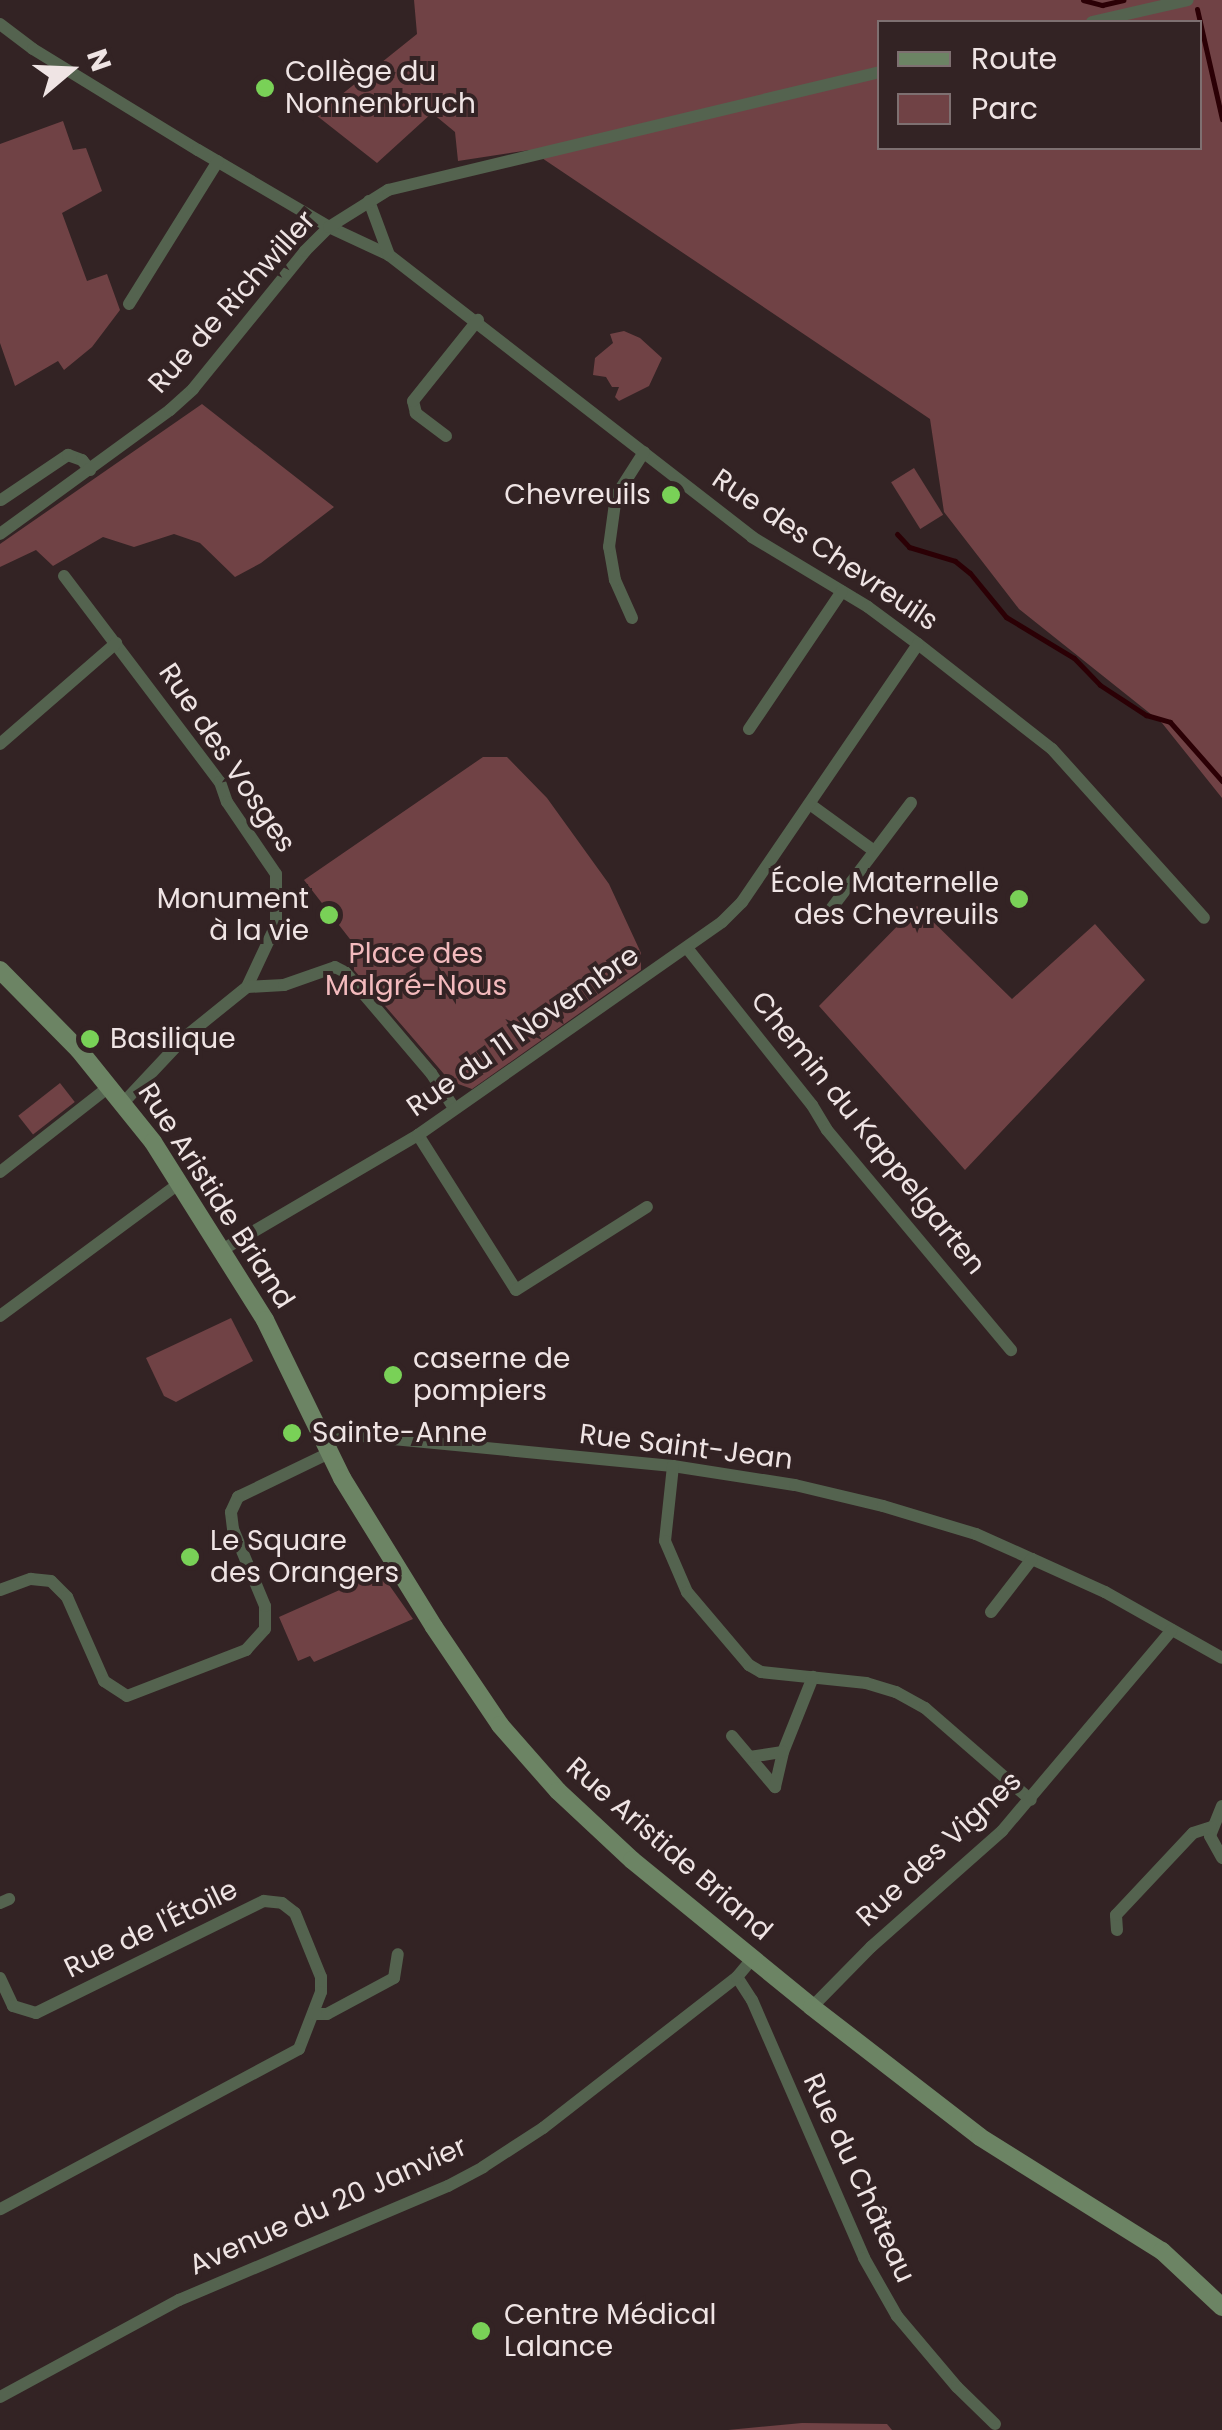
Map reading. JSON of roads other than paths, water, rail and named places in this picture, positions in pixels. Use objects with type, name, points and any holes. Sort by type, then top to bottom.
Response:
[{"type":"main road","name":"Rue Aristide Briand","points":[[0,970],[124,1102],[180,1183],[291,1368],[327,1449],[434,1628],[500,1725],[558,1791],[752,1960],[980,2137],[1162,2251],[1222,2306]]},
{"type":"street","points":[[1101,20],[1188,0]]},
{"type":"street","name":"Rue des Chevreuils","points":[[0,24],[32,49],[329,227],[389,254],[752,537],[842,590],[918,644],[1052,749],[1204,918]]},
{"type":"street","name":"Rue de Richwiller","points":[[0,534],[193,389],[329,227],[368,201],[419,180],[877,73]]},
{"type":"street","points":[[129,304],[218,161]]},
{"type":"street","points":[[368,201],[389,254]]},
{"type":"street","points":[[446,436],[416,413],[413,401],[478,320]]},
{"type":"street","points":[[632,618],[615,580],[609,547],[616,496],[644,452]]},
{"type":"street","points":[[0,500],[68,455],[82,460],[90,470]]},
{"type":"street","name":"Rue des Vosges","points":[[64,576],[220,782],[227,802],[276,874],[276,925],[247,987]]},
{"type":"street","points":[[749,729],[842,590]]},
{"type":"street","points":[[0,744],[116,643]]},
{"type":"street","name":"Rue du 11 Novembre","points":[[222,1250],[418,1136],[687,948],[742,902],[918,644]]},
{"type":"street","points":[[831,908],[911,803]]},
{"type":"street","points":[[811,805],[874,851]]},
{"type":"street","name":"Chemin du Kappelgarten","points":[[687,948],[812,1105],[826,1130],[1012,1350]]},
{"type":"street","points":[[124,1102],[185,1037],[247,987],[284,984],[335,967],[345,972],[431,1073],[454,1108]]},
{"type":"street","points":[[0,1172],[110,1086]]},
{"type":"street","points":[[418,1136],[516,1290],[647,1207]]},
{"type":"street","points":[[0,1316],[180,1183]]},
{"type":"street","name":"Rue Saint-Jean","points":[[0,1590],[31,1579],[52,1581],[68,1598],[104,1681],[127,1696],[246,1650],[265,1629],[264,1606],[232,1529],[230,1512],[238,1498],[351,1435],[673,1466],[795,1485],[883,1506],[976,1534],[1032,1559],[1222,1658]]},
{"type":"street","points":[[673,1466],[665,1541],[687,1592],[748,1665],[761,1672],[866,1683],[925,1708],[1031,1800]]},
{"type":"street","points":[[991,1612],[1032,1559]]},
{"type":"street","name":"Rue des Vignes","points":[[812,2006],[1031,1800],[1172,1630]]},
{"type":"street","points":[[732,1736],[775,1786],[782,1752],[812,1677]]},
{"type":"street","points":[[750,1757],[782,1752]]},
{"type":"street","points":[[1222,1806],[1211,1827],[1212,1844],[1222,1858]]},
{"type":"street","points":[[1118,1930],[1116,1915],[1193,1833],[1211,1827]]},
{"type":"street","name":"Rue de l'Étoile","points":[[0,1978],[13,2006],[36,2013],[264,1901],[282,1903],[295,1913],[321,1977],[314,2014],[299,2049],[0,2209]]},
{"type":"street","points":[[314,2014],[326,2014],[394,1978],[398,1954]]},
{"type":"street","name":"Avenue du 20 Janvier","points":[[0,2397],[179,2300],[448,2186],[483,2167],[543,2128],[737,1977],[752,1960]]},
{"type":"street","name":"Rue du Château","points":[[737,1977],[752,2000],[864,2258],[896,2316],[957,2388],[996,2424]]},
{"type":"waterway","points":[[1083,0],[1102,5],[1123,0]]},
{"type":"waterway","points":[[1197,9],[1200,20]]},
{"type":"waterway","points":[[1202,31],[1222,119]]},
{"type":"waterway","points":[[897,534],[909,547],[955,561],[970,573],[1006,617],[1074,658],[1100,685],[1146,715],[1170,722],[1222,781]]},
{"type":"place","name":"Collège du Nonnenbruch","points":[[265,88]]},
{"type":"place","name":"Chevreuils","points":[[671,495]]},
{"type":"place","name":"École Maternelle des Chevreuils","points":[[1019,899]]},
{"type":"place","name":"Monument à la vie","points":[[329,915]]},
{"type":"place","name":"Basilique","points":[[90,1039]]},
{"type":"place","name":"caserne de pompiers","points":[[393,1375]]},
{"type":"place","name":"Sainte-Anne","points":[[292,1433]]},
{"type":"place","name":"Le Square des Orangers","points":[[190,1557]]},
{"type":"place","name":"Centre Médical Lalance","points":[[481,2331]]},
{"type":"park label","name":"Place des Malgré-Nous","points":[[416,970]]}]
